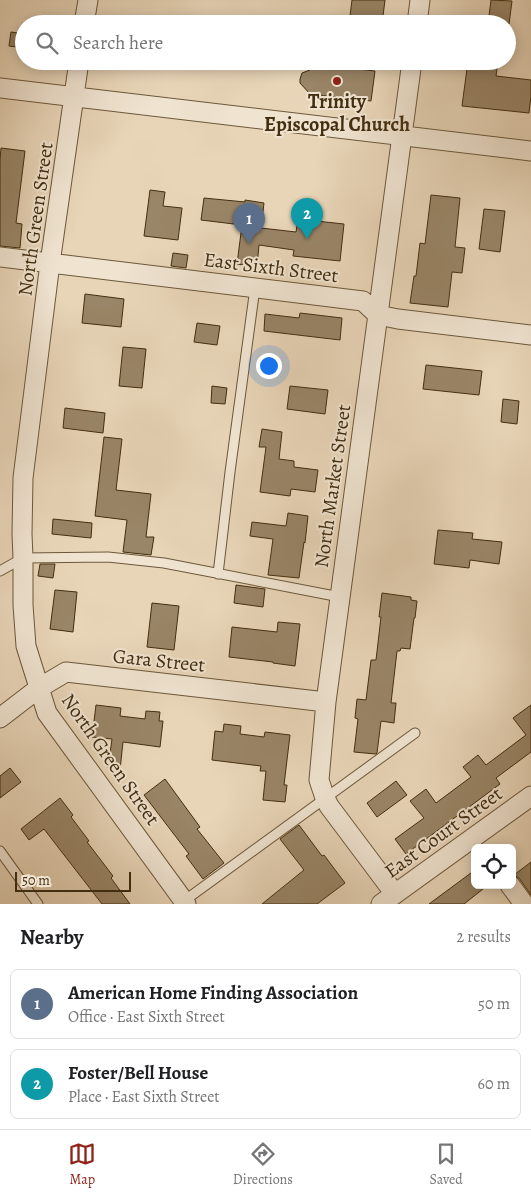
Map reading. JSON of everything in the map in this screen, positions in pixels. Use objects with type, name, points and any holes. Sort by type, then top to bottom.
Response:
[{"type":"street","points":[[86,15],[88,0]]},
{"type":"street","points":[[418,15],[420,0]]},
{"type":"street","name":"North Green Street","points":[[78,70],[50,263],[23,478],[23,605],[26,646],[47,713],[185,903]]},
{"type":"street","name":"North Market Street","points":[[388,899],[324,798],[319,780],[326,702],[411,70]]},
{"type":"street","points":[[0,88],[531,151]]},
{"type":"street","name":"East Sixth Street","points":[[0,257],[363,301],[378,316]]},
{"type":"street","points":[[378,316],[531,335]]},
{"type":"street","name":"Gara Street","points":[[0,718],[39,688],[66,672],[326,702]]},
{"type":"street","name":"East Court Street","points":[[388,899],[480,842],[531,796]]},
{"type":"street","points":[[513,889],[524,904]]},
{"type":"lane","points":[[218,574],[255,288]]},
{"type":"lane","points":[[0,571],[24,558],[108,557],[164,563],[340,598]]},
{"type":"lane","points":[[185,903],[414,733]]},
{"type":"lane","points":[[0,851],[38,904]]},
{"type":"building","points":[[352,0],[385,0],[383,15],[350,15]]},
{"type":"building","points":[[491,0],[512,1],[510,15],[489,15]]},
{"type":"building","points":[[11,32],[15,33],[15,47],[9,46]]},
{"type":"building","name":"Trinity Episcopal Church","points":[[310,70],[375,71],[371,101],[310,94],[300,83],[302,73]]},
{"type":"building","points":[[467,70],[497,70],[496,76],[531,80],[529,113],[462,106]]},
{"type":"building","points":[[1,148],[25,151],[16,223],[22,224],[20,248],[0,246]]},
{"type":"building","points":[[150,190],[165,192],[163,206],[182,208],[178,240],[144,236]]},
{"type":"building","points":[[431,195],[460,198],[455,247],[465,248],[462,273],[452,272],[448,307],[410,303],[420,243],[425,244]]},
{"type":"building","points":[[204,198],[264,203],[261,228],[296,232],[298,219],[344,224],[340,261],[293,256],[294,250],[259,245],[257,267],[237,264],[242,225],[201,220]]},
{"type":"building","points":[[484,209],[505,211],[500,252],[479,249]]},
{"type":"building","points":[[173,253],[188,255],[186,268],[171,266]]},
{"type":"building","points":[[85,294],[124,299],[121,327],[82,323]]},
{"type":"building","points":[[300,313],[342,318],[340,340],[264,331],[265,314],[299,318]]},
{"type":"building","points":[[197,323],[220,326],[217,345],[194,342]]},
{"type":"building","points":[[123,347],[146,349],[142,388],[119,386]]},
{"type":"building","points":[[426,365],[482,371],[479,395],[423,389]]},
{"type":"building","points":[[212,386],[227,388],[225,404],[211,403]]},
{"type":"building","points":[[290,386],[328,390],[325,414],[287,409]]},
{"type":"building","points":[[503,399],[519,401],[517,424],[501,422]]},
{"type":"building","points":[[65,408],[105,413],[103,433],[63,428]]},
{"type":"building","points":[[262,429],[282,432],[279,459],[294,461],[294,467],[318,470],[315,492],[291,489],[290,496],[260,492],[266,447],[259,447]]},
{"type":"building","points":[[104,437],[122,439],[116,490],[151,494],[146,537],[154,537],[151,555],[123,552],[127,520],[95,516]]},
{"type":"building","points":[[288,513],[308,516],[299,578],[268,575],[273,539],[250,536],[252,522],[286,526]]},
{"type":"building","points":[[53,519],[92,523],[91,538],[52,534]]},
{"type":"building","points":[[438,530],[473,533],[472,539],[502,542],[499,564],[470,560],[469,568],[434,564]]},
{"type":"building","points":[[40,564],[55,564],[53,578],[38,576]]},
{"type":"building","points":[[236,585],[265,589],[263,607],[234,603]]},
{"type":"building","points":[[55,590],[77,592],[73,632],[50,629]]},
{"type":"building","points":[[382,593],[411,597],[411,600],[417,601],[410,649],[401,648],[400,651],[397,651],[391,703],[396,703],[394,723],[381,721],[376,754],[354,752],[358,719],[355,718],[357,699],[366,700],[371,660],[376,660]]},
{"type":"building","points":[[152,603],[179,606],[174,650],[147,647]]},
{"type":"building","points":[[278,622],[300,624],[295,666],[229,657],[232,627],[277,632]]},
{"type":"building","points":[[96,705],[121,708],[120,716],[145,719],[146,711],[160,712],[159,721],[163,721],[160,747],[123,742],[120,770],[108,768],[112,739],[92,737]]},
{"type":"building","points":[[531,705],[531,752],[496,778],[500,784],[406,854],[395,839],[424,818],[410,801],[426,789],[436,803],[471,777],[463,767],[478,755],[486,765],[526,735],[513,718]]},
{"type":"building","points":[[224,724],[241,726],[240,734],[264,737],[265,732],[290,735],[284,785],[287,785],[285,802],[263,800],[266,771],[260,771],[261,766],[212,760],[215,731],[223,732]]},
{"type":"building","points":[[10,768],[21,782],[0,798],[0,776]]},
{"type":"building","points":[[165,779],[200,827],[197,829],[224,863],[203,879],[186,856],[189,854],[144,795]]},
{"type":"building","points":[[396,781],[407,795],[377,817],[367,803]]},
{"type":"building","points":[[60,798],[73,815],[71,817],[89,841],[87,842],[113,876],[111,878],[130,904],[102,904],[44,829],[29,840],[21,829]]},
{"type":"building","points":[[299,825],[345,883],[317,904],[262,904],[304,870],[280,839]]},
{"type":"building","points":[[531,862],[531,895],[516,876],[516,873]]},
{"type":"building","points":[[471,873],[471,889],[483,889],[464,904],[429,904]]},
{"type":"place","name":"Trinity Episcopal Church","points":[[337,81]]},
{"type":"place","name":"Foster/Bell House","points":[[307,239]]},
{"type":"place","name":"American Home Finding Association","points":[[249,244]]}]
